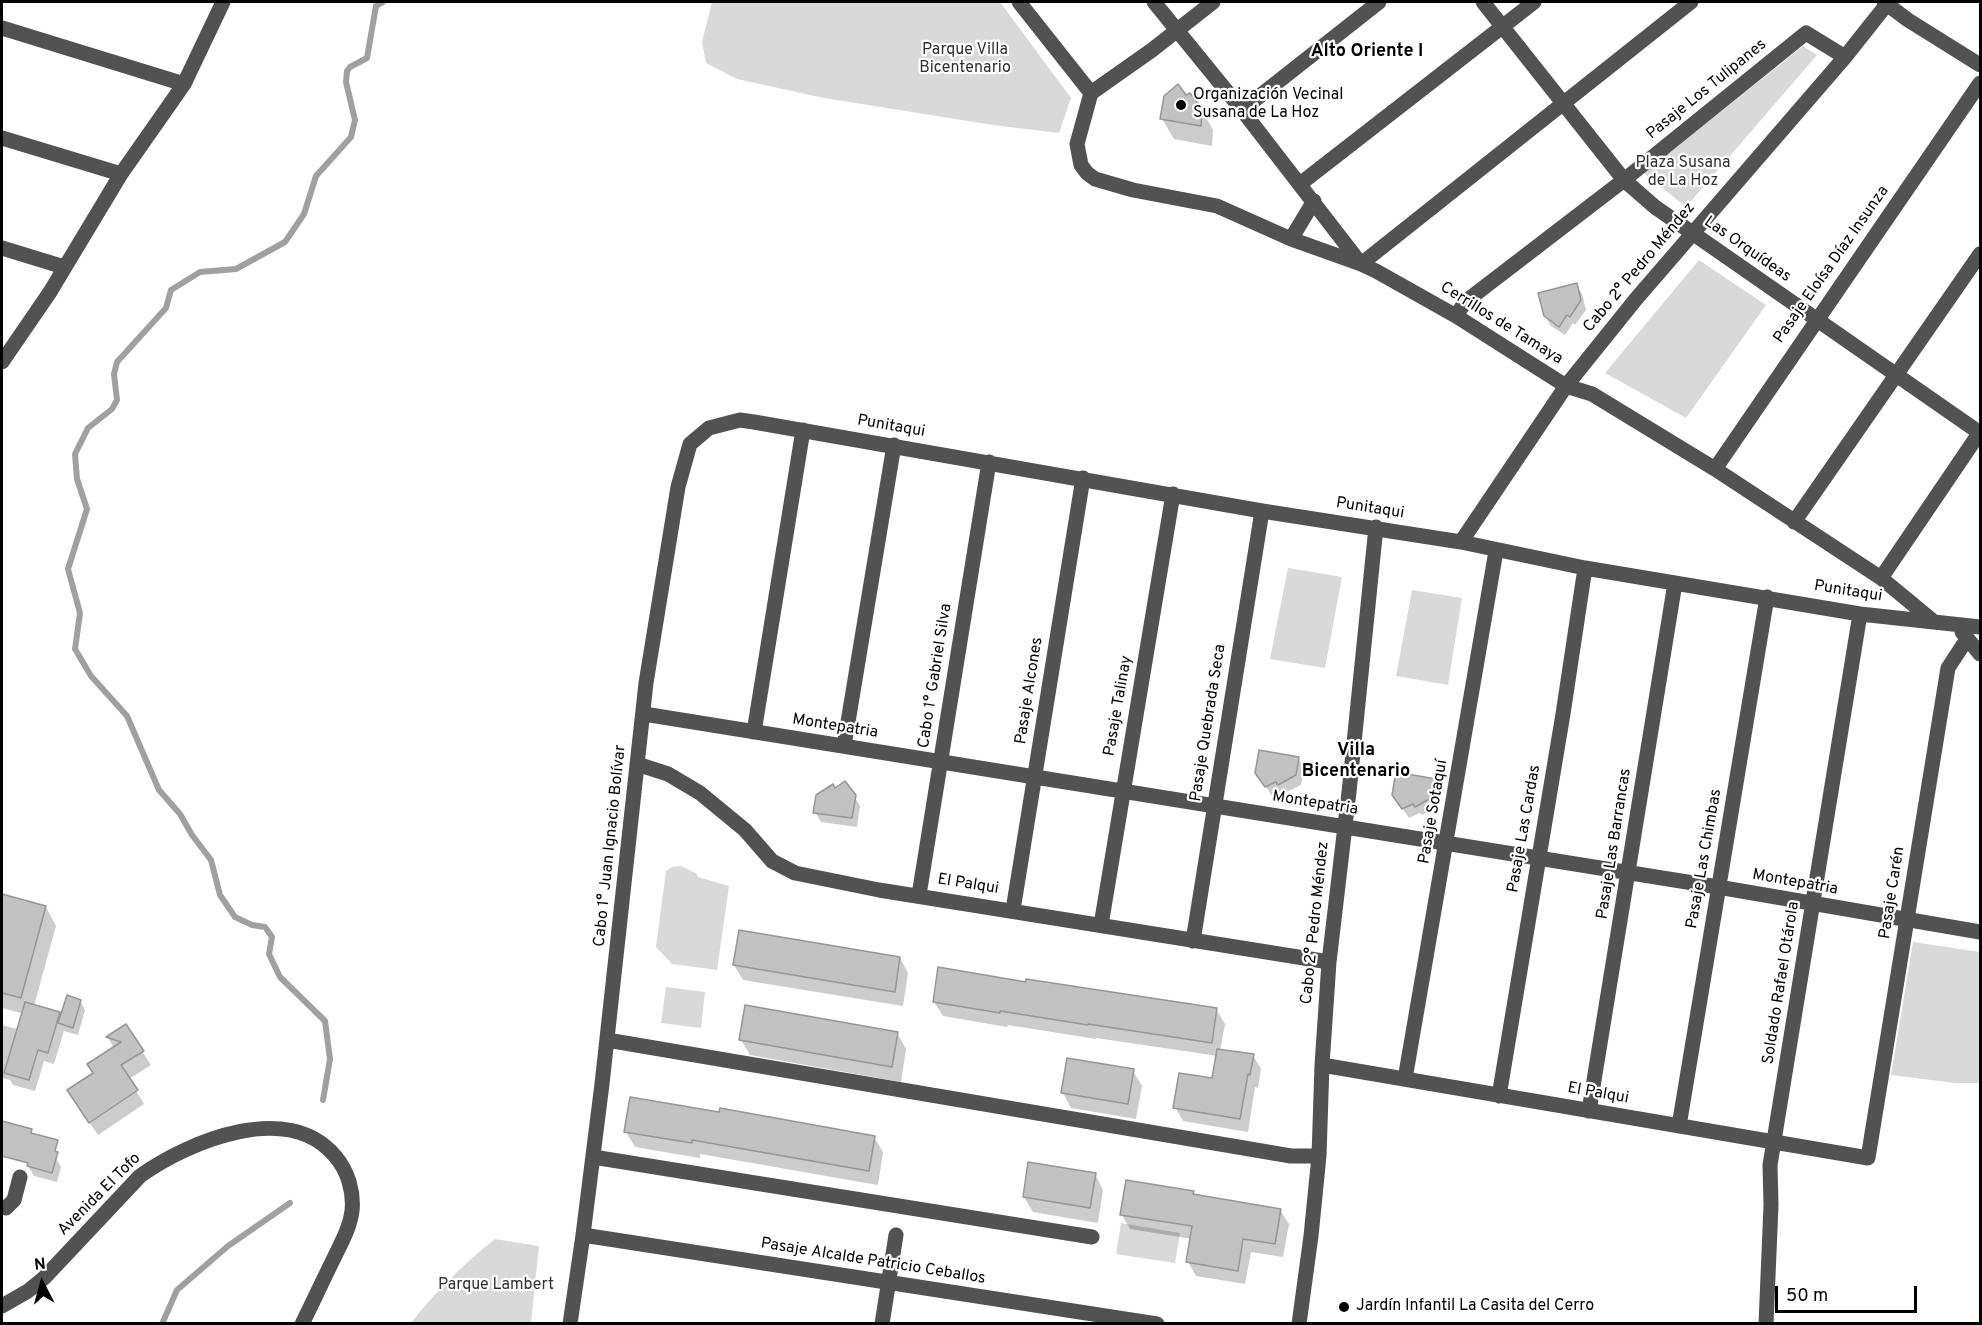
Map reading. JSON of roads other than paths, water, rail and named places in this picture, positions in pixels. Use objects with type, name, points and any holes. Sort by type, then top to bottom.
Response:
[{"type":"street","points":[[2,362],[50,292],[121,174],[184,84],[223,2]]},
{"type":"street","points":[[1019,2],[1091,93],[1213,2]]},
{"type":"street","points":[[1154,2],[1314,201],[1361,264],[1691,2]]},
{"type":"street","points":[[1242,110],[1378,2]]},
{"type":"street","name":"Las Orquídeas","points":[[1483,2],[1624,180],[1663,214],[1980,432]]},
{"type":"street","points":[[1300,184],[1534,2]]},
{"type":"street","points":[[1886,3],[1908,20],[1980,65]]},
{"type":"street","name":"Cabo 2° Pedro Méndez","points":[[1461,542],[1566,386],[1693,233],[1845,57],[1886,3]]},
{"type":"street","points":[[2,28],[184,84]]},
{"type":"street","name":"Pasaje Los Tulipanes","points":[[1456,316],[1465,302],[1624,180],[1806,33],[1845,57]]},
{"type":"street","name":"Pasaje Eloísa Díaz Insunza","points":[[1715,469],[1980,83]]},
{"type":"street","name":"Cerrillos de Tamaya","points":[[1091,93],[1077,144],[1081,165],[1095,179],[1133,190],[1217,206],[1291,238],[1361,264],[1456,316],[1566,386],[1592,394],[1715,469],[1881,578],[1933,621]]},
{"type":"street","points":[[2,138],[121,174]]},
{"type":"street","points":[[1291,238],[1314,201]]},
{"type":"street","points":[[2,248],[64,267]]},
{"type":"street","points":[[1794,522],[1980,254]]},
{"type":"street","name":"Cabo 1° Juan Ignacio Bolívar","points":[[570,1323],[607,1040],[646,683],[678,488],[690,444],[710,428],[740,420],[754,422]]},
{"type":"street","name":"Punitaqui","points":[[754,422],[1262,511],[1376,527],[1585,568],[1860,614],[1976,627]]},
{"type":"street","points":[[754,732],[803,430]]},
{"type":"street","points":[[1881,578],[1980,432]]},
{"type":"street","points":[[844,746],[894,445]]},
{"type":"street","name":"Cabo 1° Gabriel Silva","points":[[919,895],[989,462]]},
{"type":"street","name":"Pasaje Alcones","points":[[1012,910],[1083,478]]},
{"type":"street","name":"Pasaje Talinay","points":[[1101,925],[1173,494]]},
{"type":"street","name":"Pasaje Quebrada Seca","points":[[1192,941],[1262,511]]},
{"type":"street","name":"Cabo 2° Pedro Méndez","points":[[1299,1323],[1319,1156],[1329,962],[1376,527]]},
{"type":"street","name":"Pasaje Sotaquí","points":[[1405,1079],[1496,551]]},
{"type":"street","name":"Pasaje Las Cardas","points":[[1499,1095],[1563,714],[1585,568]]},
{"type":"street","name":"Pasaje Las Barrancas","points":[[1589,1111],[1675,583]]},
{"type":"street","name":"Pasaje Las Chimbas","points":[[1679,1126],[1767,597]]},
{"type":"street","name":"Soldado Rafael Otárola","points":[[1766,1323],[1771,1205],[1770,1165],[1860,614]]},
{"type":"street","points":[[1976,627],[1980,654]]},
{"type":"street","name":"Pasaje Carén","points":[[1868,1158],[1948,668],[1976,627]]},
{"type":"street","name":"Montepatria","points":[[644,714],[1628,872],[1980,932]]},
{"type":"street","name":"El Palqui","points":[[638,764],[668,774],[700,793],[733,819],[763,852],[783,868],[808,876],[879,890],[1329,962]]},
{"type":"street","points":[[607,1040],[1292,1156],[1319,1156]]},
{"type":"street","name":"El Palqui","points":[[1322,1065],[1868,1158]]},
{"type":"street","name":"Avenida El Tofo","points":[[2,1306],[28,1291],[44,1278],[140,1176],[157,1164],[217,1137],[240,1132],[286,1129],[307,1134],[330,1150],[346,1172],[352,1199],[348,1226],[302,1323]]},
{"type":"street","points":[[593,1157],[1092,1237]]},
{"type":"street","points":[[2,1207],[6,1208],[14,1200],[20,1177]]},
{"type":"street","name":"Pasaje Alcalde Patricio Ceballos","points":[[583,1235],[1157,1323]]},
{"type":"street","points":[[882,1323],[896,1235]]},
{"type":"waterway","points":[[323,1100],[330,1059],[325,1021],[280,977],[269,954],[272,937],[265,927],[252,925],[235,917],[220,895],[211,860],[180,814],[159,790],[127,716],[91,676],[75,649],[80,613],[68,569],[87,509],[77,479],[75,454],[88,428],[112,409],[117,400],[114,374],[117,362],[166,308],[171,290],[200,272],[236,269],[285,242],[304,214],[316,176],[351,137],[355,120],[346,82],[347,71],[367,58],[376,6],[383,2]]},
{"type":"waterway","points":[[162,1324],[177,1290],[228,1246],[290,1203]]},
{"type":"place","name":"Organización Vecinal Susana de La Hoz","points":[[1181,105]]},
{"type":"place","name":"Jardín Infantil La Casita del Cerro","points":[[1344,1307]]},
{"type":"district","name":"Alto Oriente I","points":[[1367,52]]},
{"type":"district","name":"Villa Bicentenario","points":[[1356,762]]},
{"type":"park label","name":"Parque Villa Bicentenario","points":[[965,60]]},
{"type":"park label","name":"Plaza Susana de La Hoz","points":[[1683,173]]},
{"type":"park label","name":"Parque Lambert","points":[[496,1286]]}]
